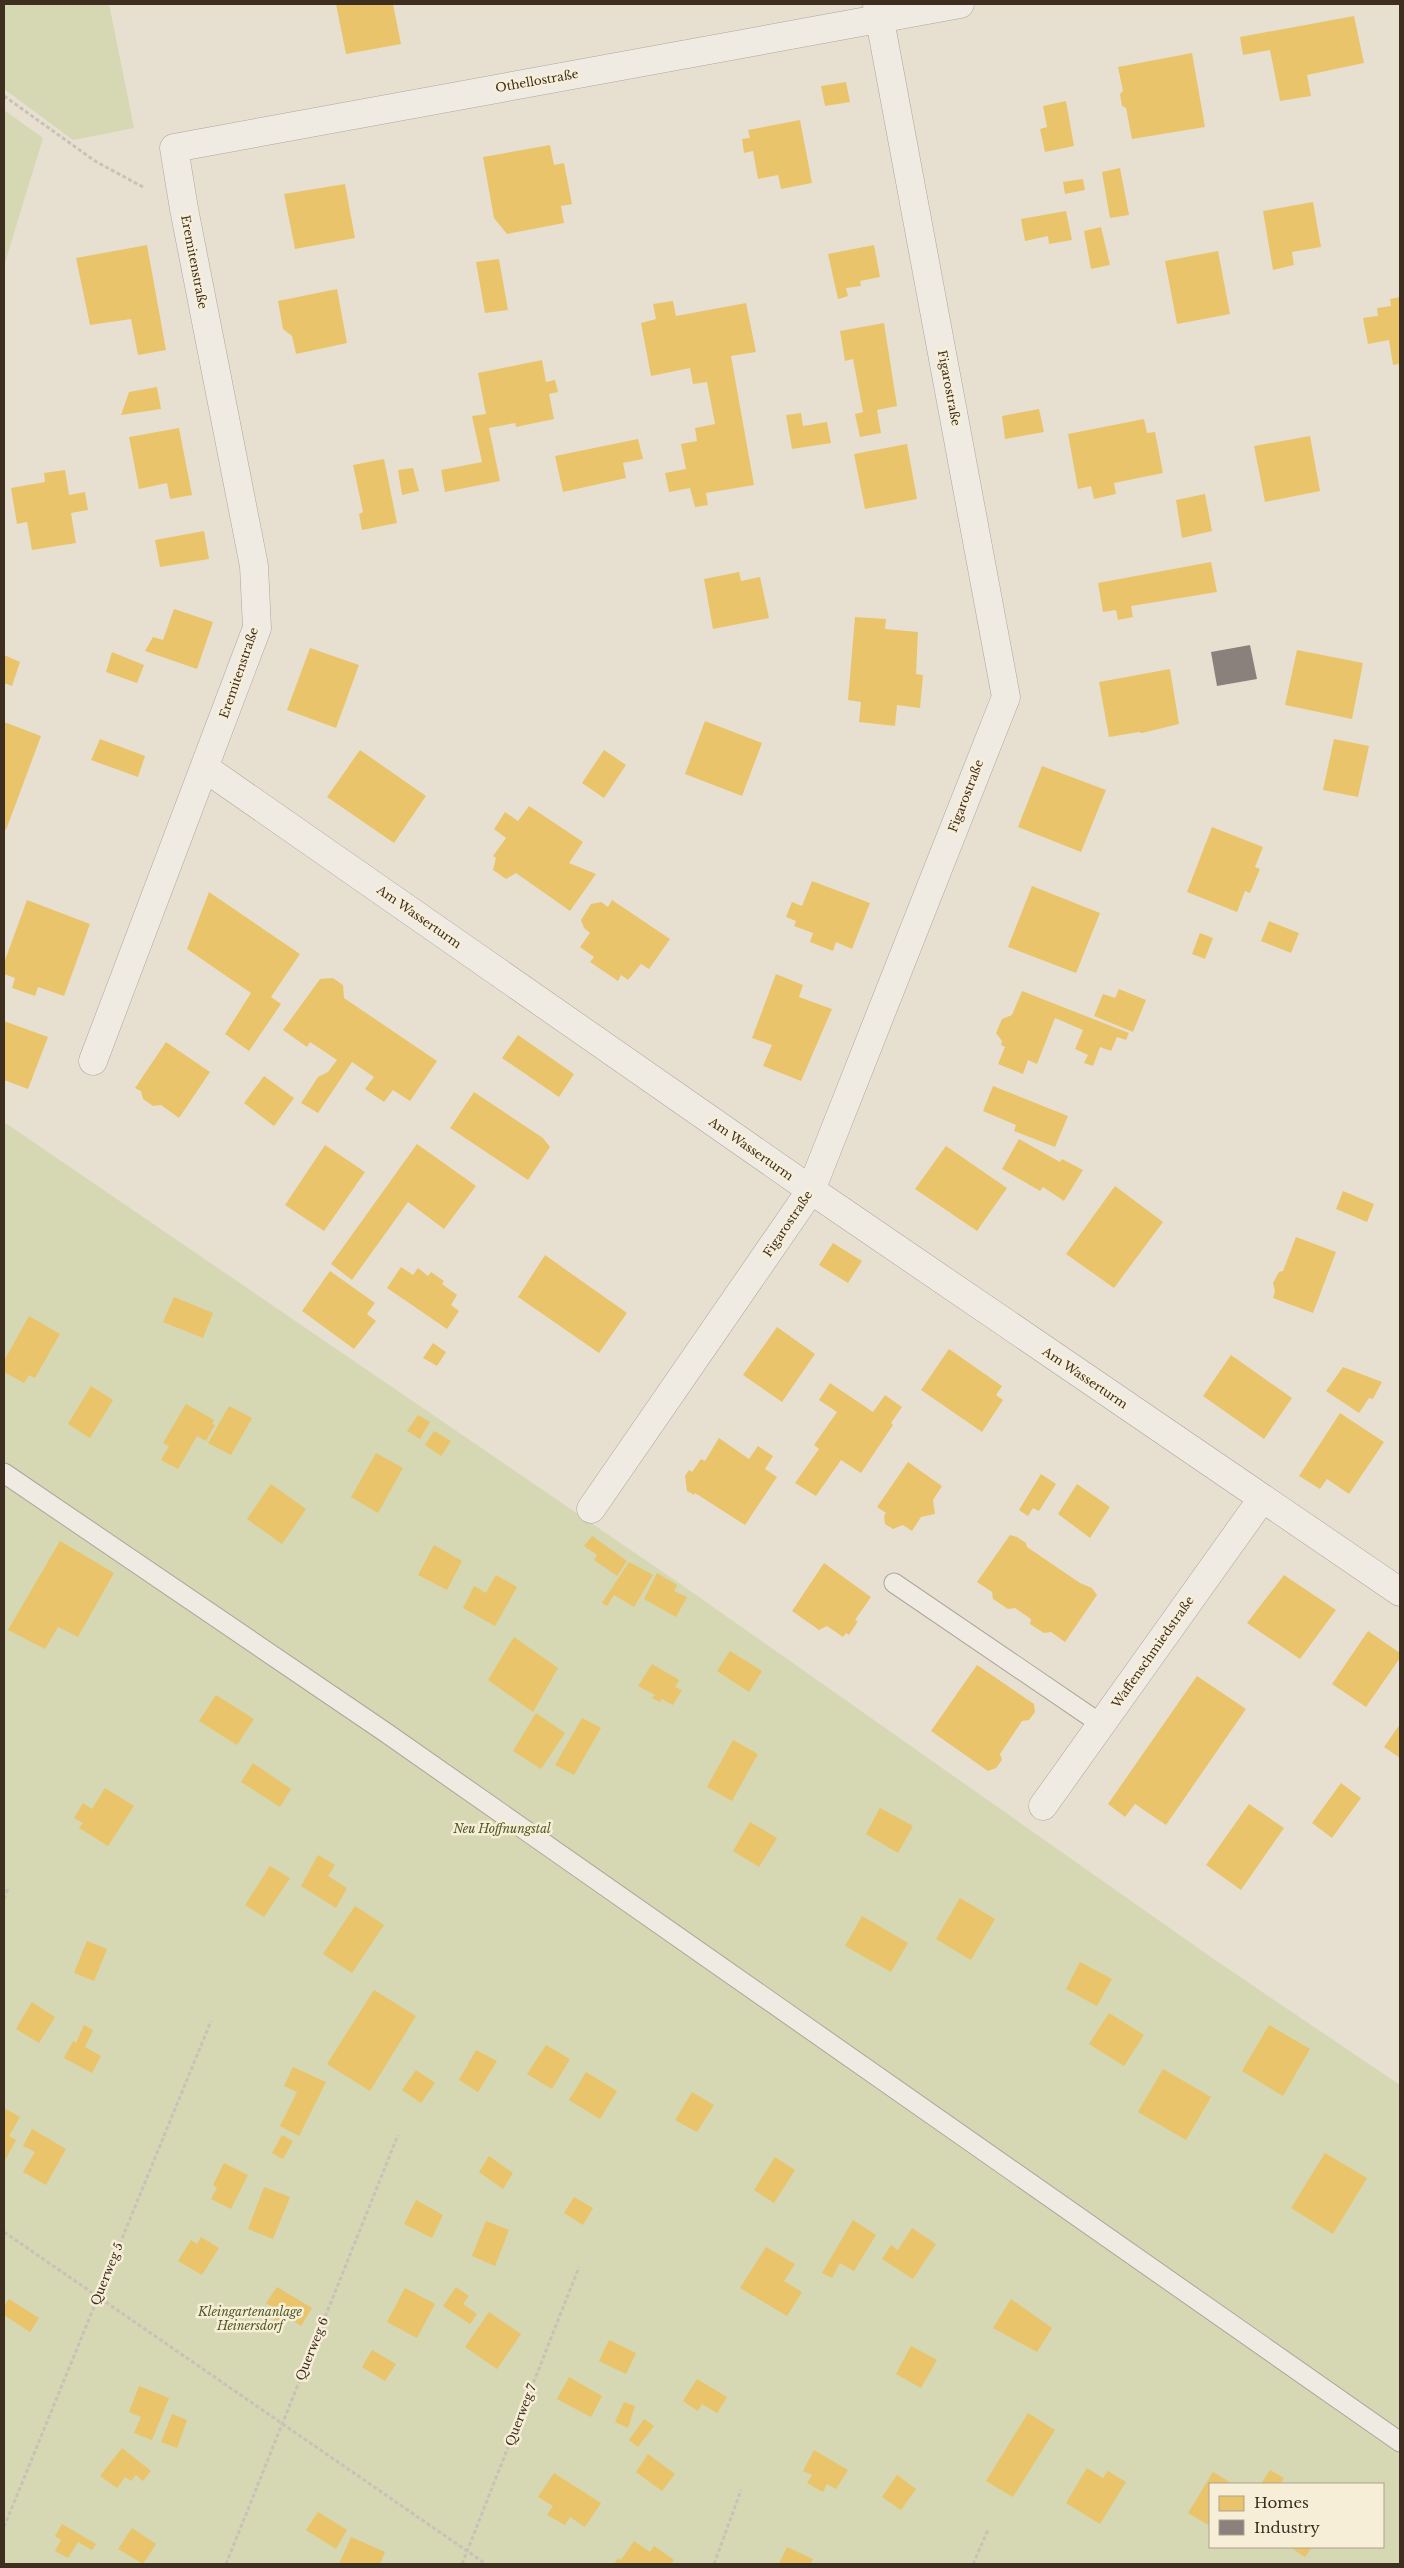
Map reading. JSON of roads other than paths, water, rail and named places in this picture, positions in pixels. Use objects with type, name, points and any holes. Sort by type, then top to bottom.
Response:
[{"type":"street","name":"Othellostraße","points":[[184,209],[174,148],[878,11],[960,4]]},
{"type":"street","name":"Figarostraße","points":[[591,1509],[811,1190],[1006,697],[878,11]]},
{"type":"street","name":"Eremitenstraße","points":[[93,1061],[258,628],[254,566],[184,209]]},
{"type":"street","name":"Am Wasserturm","points":[[205,768],[811,1190],[1400,1592]]},
{"type":"street","name":"Waffenschmiedstraße","points":[[1043,1806],[1262,1498]]},
{"type":"lane","points":[[4,1473],[385,1732],[1400,2442]]},
{"type":"lane","points":[[894,1583],[1101,1724]]},
{"type":"park label","name":"Neu Hoffnungstal","points":[[502,1829]]},
{"type":"park label","name":"Kleingartenanlage Heinersdorf","points":[[250,2319]]}]
